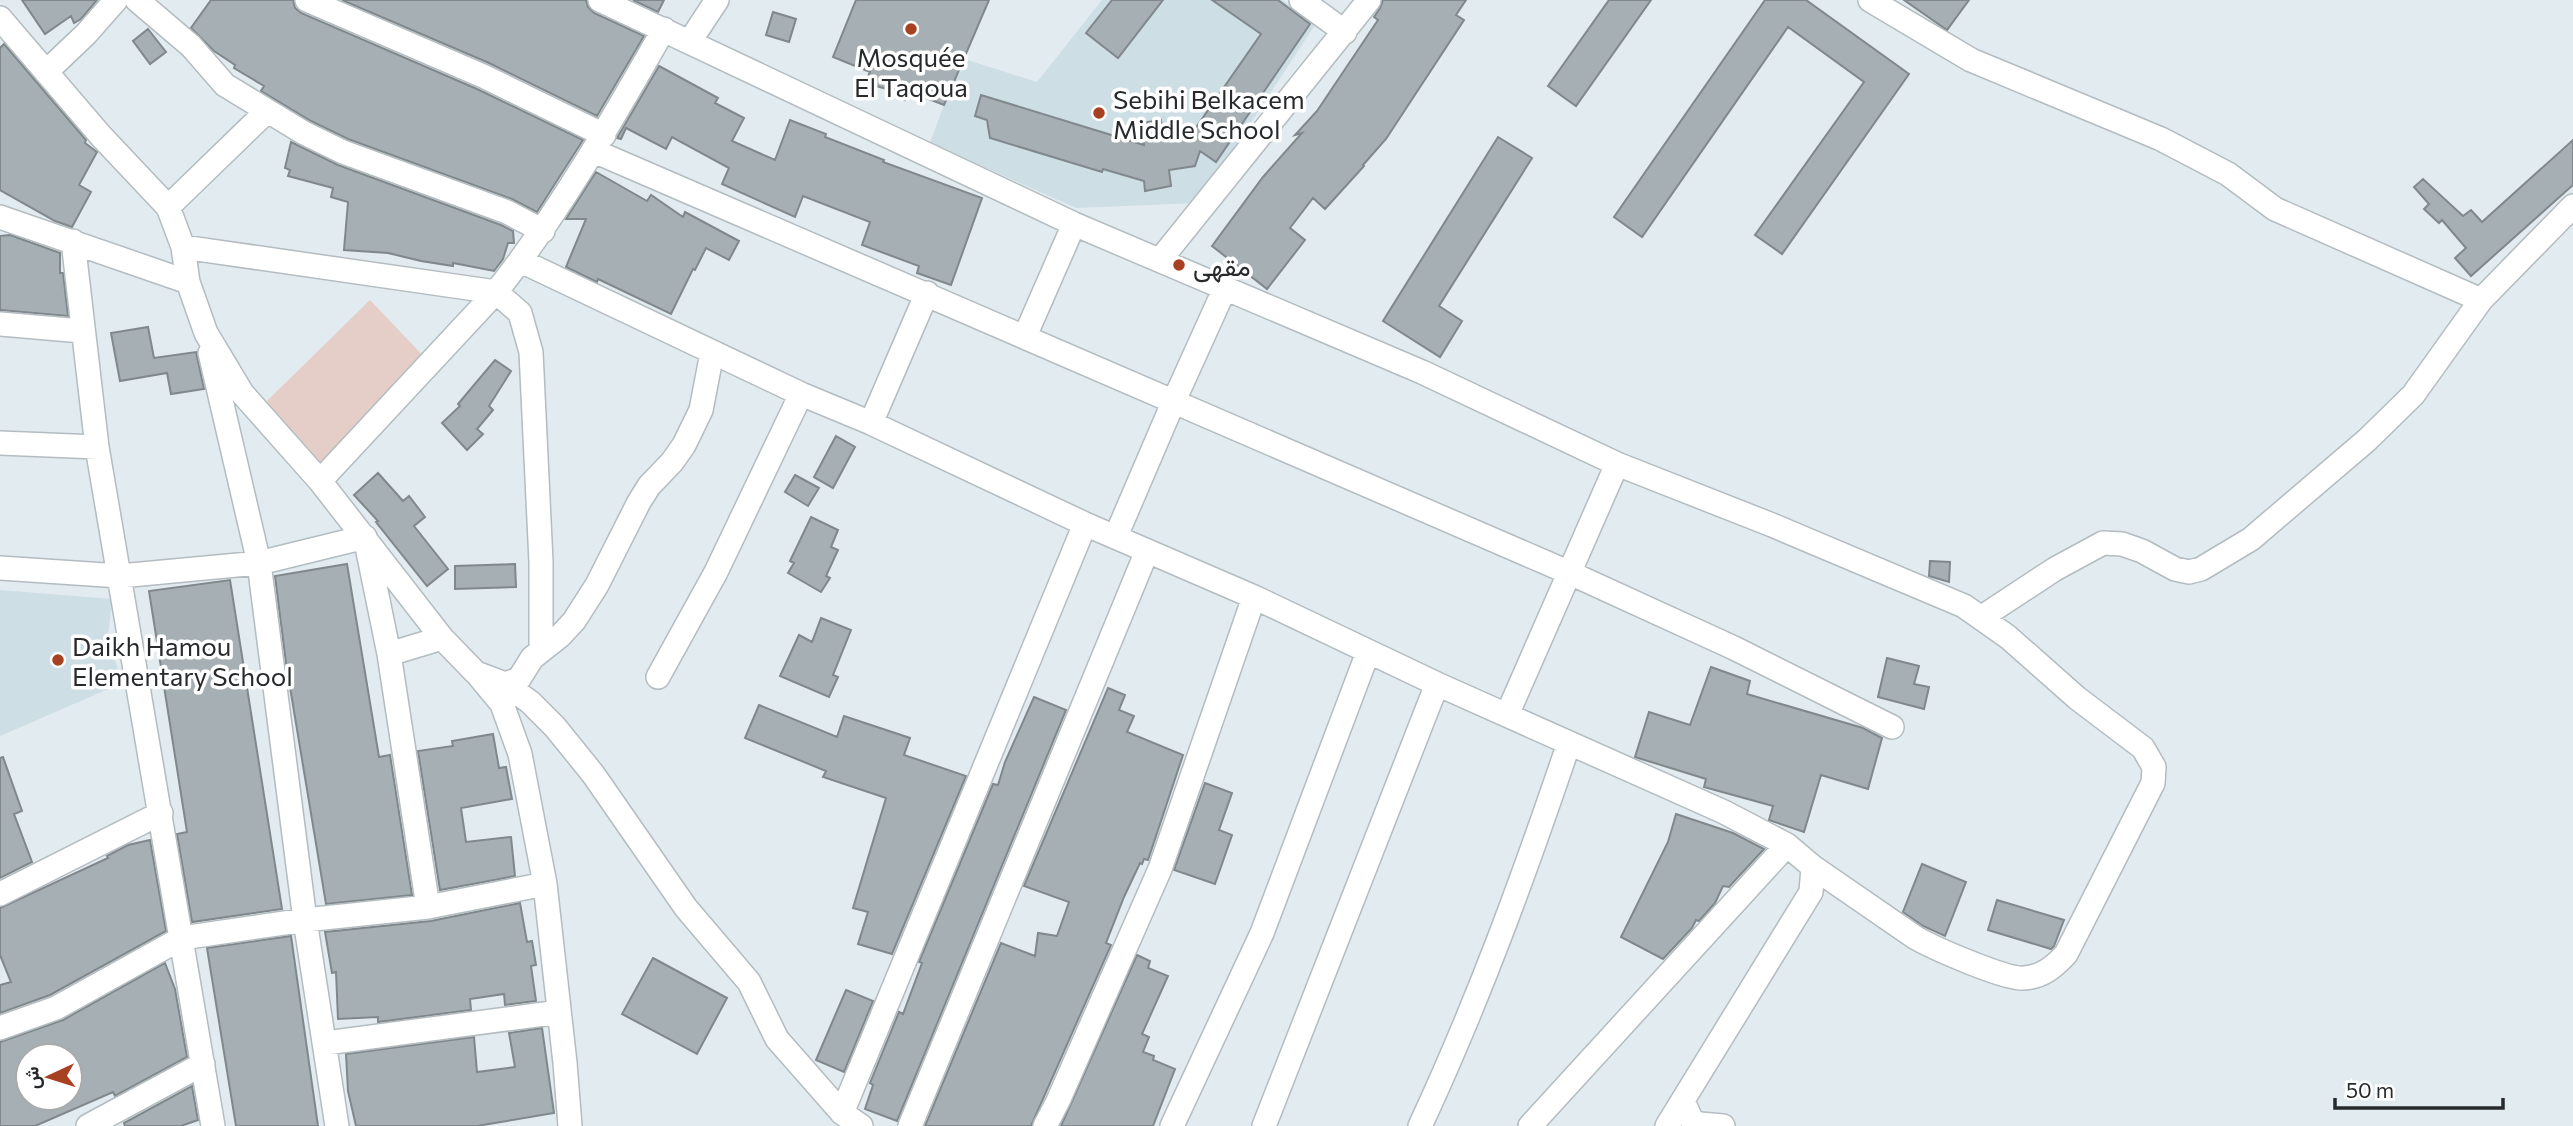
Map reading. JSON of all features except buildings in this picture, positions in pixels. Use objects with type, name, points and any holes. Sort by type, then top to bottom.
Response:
[{"type":"street","points":[[46,72],[117,0]]},
{"type":"street","points":[[137,0],[191,46],[225,85],[267,111],[343,152],[507,212],[543,231]]},
{"type":"street","points":[[307,0],[483,76],[599,143],[1173,403],[1570,573],[1734,648],[1892,727]]},
{"type":"street","points":[[521,261],[801,394],[872,423],[1085,524],[1254,597],[1437,684],[1724,812],[1787,845],[1872,910],[1934,948],[2006,975],[2022,979],[2041,975],[2055,967],[2066,954],[2153,783],[2154,767],[2144,748],[2077,698],[2008,636],[1964,606],[1772,525],[1617,464],[1422,372],[1074,224],[600,0]]},
{"type":"street","points":[[690,41],[717,0]]},
{"type":"street","points":[[1301,0],[1345,32]]},
{"type":"street","points":[[1160,260],[1369,0]]},
{"type":"street","points":[[1870,0],[1971,60],[2161,139],[2228,174],[2275,209],[2481,300]]},
{"type":"street","points":[[0,18],[101,136],[168,207],[183,247],[188,282],[206,332],[259,563],[305,920],[337,1126]]},
{"type":"street","points":[[320,481],[496,292],[521,261],[599,143],[664,29]]},
{"type":"street","points":[[168,207],[267,111]]},
{"type":"street","points":[[1982,617],[2055,569],[2103,543],[2122,544],[2142,551],[2175,569],[2189,572],[2224,557],[2278,518],[2413,396],[2481,300],[2573,206]]},
{"type":"street","points":[[0,216],[188,282]]},
{"type":"street","points":[[1025,336],[1074,224]]},
{"type":"street","points":[[72,241],[97,447],[213,1126]]},
{"type":"street","points":[[183,247],[496,292],[520,313],[531,352],[541,562],[541,650]]},
{"type":"street","points":[[1116,536],[1225,288]]},
{"type":"street","points":[[872,423],[927,293]]},
{"type":"street","points":[[0,324],[82,331]]},
{"type":"street","points":[[206,332],[242,393],[320,481],[442,638],[502,704],[514,731],[545,884],[570,1126]]},
{"type":"street","points":[[505,684],[519,679],[524,668],[541,650],[574,621],[597,585],[639,502],[684,445],[701,410],[712,353]]},
{"type":"street","points":[[657,677],[716,572],[801,394]]},
{"type":"street","points":[[0,443],[97,447]]},
{"type":"street","points":[[1507,715],[1617,464]]},
{"type":"street","points":[[476,673],[505,684],[530,702],[555,727],[593,774],[686,908],[749,982],[777,1039],[851,1119],[1085,524]]},
{"type":"street","points":[[0,568],[120,576],[259,563],[365,537]]},
{"type":"street","points":[[365,537],[389,653],[428,907]]},
{"type":"street","points":[[910,1126],[1147,551]]},
{"type":"street","points":[[1045,1126],[1160,869],[1254,597]]},
{"type":"street","points":[[389,653],[442,638]]},
{"type":"street","points":[[1172,1126],[1262,933],[1368,652]]},
{"type":"street","points":[[1264,1126],[1437,684]]},
{"type":"street","points":[[1420,1126],[1451,1060],[1522,884],[1569,743]]},
{"type":"street","points":[[0,894],[161,813]]},
{"type":"street","points":[[1530,1126],[1787,845]]},
{"type":"street","points":[[1667,1126],[1811,892],[1813,867]]},
{"type":"street","points":[[0,1028],[56,1008],[183,938],[305,920],[428,907],[545,884]]},
{"type":"street","points":[[326,1044],[559,1012]]},
{"type":"street","points":[[88,1126],[203,1064]]},
{"type":"street","points":[[1683,1101],[1692,1121],[1723,1126]]},
{"type":"shaded area","name":"Sebihi Belkacem Middle School","points":[[1102,0],[1282,0],[1315,25],[1198,203],[1076,208],[930,143],[961,58],[1037,82]]},
{"type":"shaded area","points":[[370,300],[429,362],[323,467],[266,402]]},
{"type":"shaded area","name":"Daikh Hamou Elementary School","points":[[0,590],[112,599],[108,637],[122,683],[0,736]]},
{"type":"place","name":"Mosquée El Taqoua","points":[[911,29]]},
{"type":"place","name":"Sebihi Belkacem Middle School","points":[[1099,113]]},
{"type":"place","name":"مقهى","points":[[1179,265]]},
{"type":"place","name":"Daikh Hamou Elementary School","points":[[58,660]]}]
